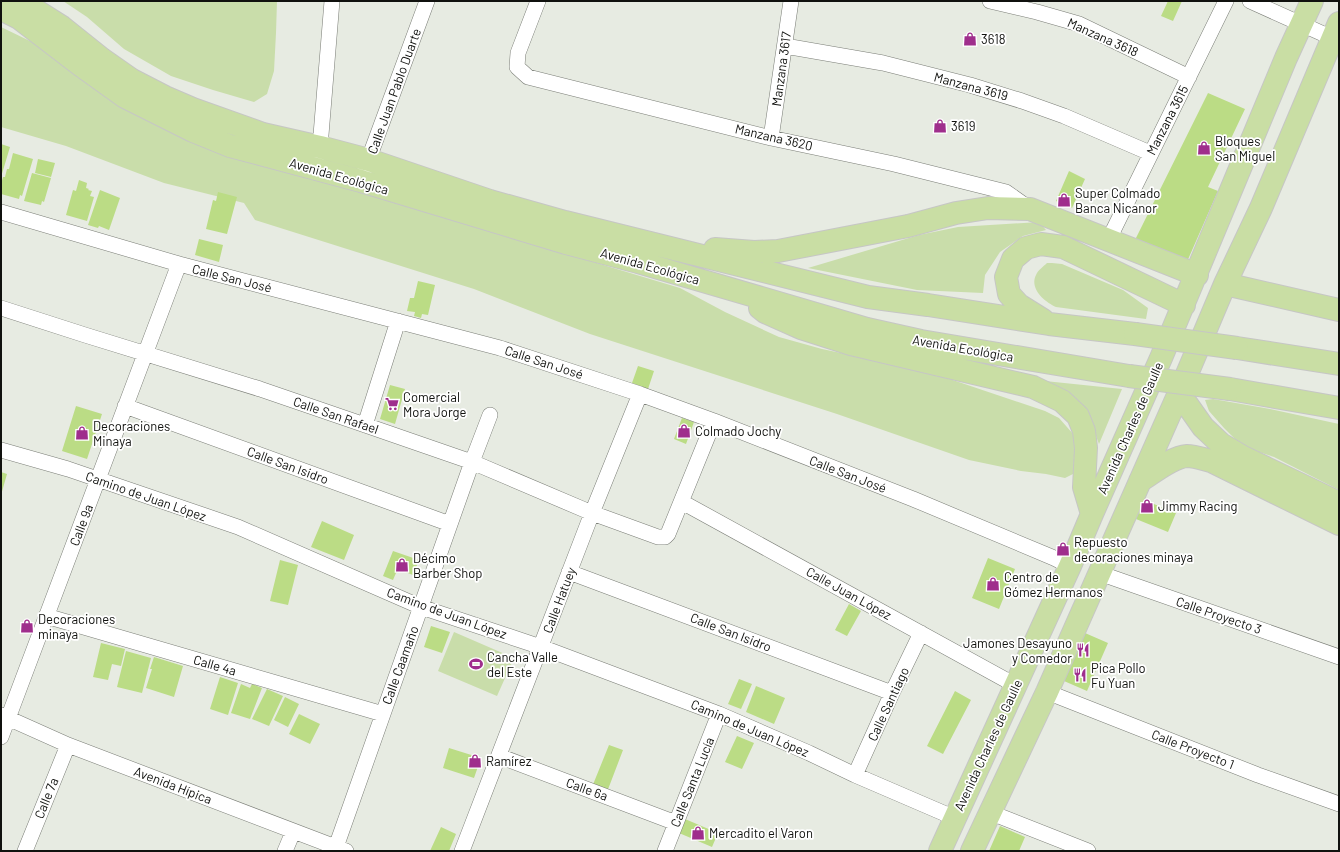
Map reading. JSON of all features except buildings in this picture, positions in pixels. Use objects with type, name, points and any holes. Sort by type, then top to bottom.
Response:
[{"type":"main road","name":"Avenida Ecológica","points":[[21,1],[62,27],[102,59],[132,80],[165,97],[263,134],[369,160],[490,201],[572,224],[838,288],[868,297],[1049,324],[1237,348],[1339,364]]},
{"type":"main road","name":"Avenida Charles de Gaulle","points":[[940,851],[1070,566],[1162,358],[1301,24],[1312,1]]},
{"type":"main road","name":"Avenida Ecológica","points":[[1,9],[19,18],[78,64],[126,97],[193,131],[230,146],[361,181],[566,243],[638,262],[867,329],[921,341],[1129,376],[1230,389],[1339,408]]},
{"type":"main road","points":[[972,851],[989,812],[1047,692],[1225,284],[1261,208],[1337,34]]},
{"type":"main road","points":[[685,252],[713,248],[754,252],[778,251],[908,226],[962,212],[988,208],[1030,209],[1197,275]]},
{"type":"main road","points":[[1049,324],[1019,305],[1008,294],[1006,277],[1013,259],[1026,248],[1041,244],[1063,247],[1184,305]]},
{"type":"main road","points":[[1225,284],[1339,310]]},
{"type":"main road","points":[[736,291],[765,312],[808,331],[851,344],[1033,388],[1062,401],[1078,416],[1084,431],[1086,448],[1084,487],[1092,514]]},
{"type":"main road","points":[[1179,392],[1203,427],[1221,444],[1243,458],[1339,503]]},
{"type":"main road","points":[[1140,481],[1173,460],[1186,456],[1199,457],[1211,461],[1339,524]]},
{"type":"street","points":[[314,168],[320,147],[332,1]]},
{"type":"street","name":"Calle Juan Pablo Duarte","points":[[361,181],[427,1]]},
{"type":"street","name":"Manzana 3620","points":[[538,1],[518,53],[517,67],[528,77],[771,138],[894,164],[1006,192],[1030,209]]},
{"type":"street","name":"Manzana 3617","points":[[771,138],[791,1]]},
{"type":"street","name":"Manzana 3618","points":[[990,1],[1079,24],[1189,77]]},
{"type":"street","name":"Manzana 3615","points":[[1109,239],[1226,1]]},
{"type":"street","points":[[1250,1],[1301,24],[1337,34]]},
{"type":"street","name":"Manzana 3619","points":[[784,46],[883,63],[970,85],[1029,103],[1150,153]]},
{"type":"street","name":"Calle San José","points":[[1,212],[180,264],[500,348],[640,394],[714,421],[913,499],[1070,566]]},
{"type":"street","name":"Calle 9a","points":[[1,737],[4,717],[46,616],[180,264]]},
{"type":"street","name":"Calle San Rafael","points":[[1,308],[260,389],[472,462],[592,513],[658,537],[665,537],[668,534],[682,502]]},
{"type":"street","points":[[365,425],[398,321]]},
{"type":"street","name":"Calle Hatuey","points":[[462,851],[569,572],[640,394]]},
{"type":"street","name":"Calle San Isidro","points":[[125,406],[450,524]]},
{"type":"street","name":"Calle Caamaño","points":[[341,849],[383,714],[490,415]]},
{"type":"street","points":[[682,502],[714,421]]},
{"type":"street","name":"Camino de Juan López","points":[[1,450],[98,479],[238,527],[421,606],[541,647],[719,714],[955,818]]},
{"type":"street","name":"Calle Juan López","points":[[682,502],[1015,685]]},
{"type":"street","name":"Calle San Isidro","points":[[569,572],[892,693]]},
{"type":"street","name":"Calle Proyecto 3","points":[[1099,573],[1339,657]]},
{"type":"street","name":"Calle 4a","points":[[46,616],[383,714]]},
{"type":"street","name":"Calle Santiago","points":[[855,775],[892,693],[922,633]]},
{"type":"street","name":"Calle Proyecto 1","points":[[1047,692],[1251,772],[1339,804]]},
{"type":"street","name":"Calle Santa Lucía","points":[[664,851],[719,714]]},
{"type":"street","name":"Avenida Hípica","points":[[4,717],[68,745],[293,832],[341,849]]},
{"type":"street","name":"Calle 7a","points":[[25,851],[68,745]]},
{"type":"street","name":"Calle 6a","points":[[499,756],[676,822]]},
{"type":"street","points":[[989,812],[1088,851]]},
{"type":"street","points":[[286,851],[293,832]]},
{"type":"green space","points":[[63,1],[277,1],[274,71],[267,94],[254,102],[171,76],[124,49],[87,17]]},
{"type":"green space","points":[[1,27],[32,42],[93,83],[207,146],[680,288],[725,312],[779,337],[822,349],[926,371],[1045,411],[1059,418],[1074,435],[1078,444],[1075,473],[1065,478],[1021,471],[969,460],[837,414],[590,334],[474,289],[255,220],[244,203],[164,183],[66,146],[1,127]]},
{"type":"green space","points":[[1039,222],[1046,230],[1023,236],[1000,252],[985,275],[983,293],[917,290],[808,268],[919,235],[958,227]]},
{"type":"green space","points":[[1047,263],[1062,264],[1123,290],[1148,308],[1146,319],[1056,307],[1052,305],[1036,290],[1034,280],[1039,270]]},
{"type":"green space","points":[[1006,377],[1122,389],[1099,444],[1092,425]]},
{"type":"green space","points":[[1213,399],[1270,409],[1339,424],[1339,490],[1274,457],[1243,447],[1209,411],[1205,400]]},
{"type":"green space","name":"Cancha Valle del Este","points":[[454,632],[514,658],[497,696],[438,671]]},
{"type":"place","name":"3618","points":[[970,39]]},
{"type":"place","name":"3619","points":[[940,126]]},
{"type":"place","name":"Bloques San Miguel","points":[[1204,148]]},
{"type":"place","name":"Super Colmado Banca Nicanor","points":[[1064,200]]},
{"type":"place","name":"Comercial Mora Jorge","points":[[392,404]]},
{"type":"place","name":"Colmado Jochy","points":[[684,431]]},
{"type":"place","name":"Decoraciones Minaya","points":[[82,433]]},
{"type":"place","name":"Jimmy Racing","points":[[1147,506]]},
{"type":"place","name":"Repuesto decoraciones minaya","points":[[1063,549]]},
{"type":"place","name":"Décimo Barber Shop","points":[[402,565]]},
{"type":"place","name":"Centro de Gómez Hermanos","points":[[993,584]]},
{"type":"place","name":"Decoraciones minaya","points":[[27,626]]},
{"type":"place","name":"Jamones Desayuno y Comedor","points":[[1083,650]]},
{"type":"place","name":"Cancha Valle del Este","points":[[476,664]]},
{"type":"place","name":"Pica Pollo Fu Yuan","points":[[1080,675]]},
{"type":"place","name":"Ramírez","points":[[475,761]]},
{"type":"place","name":"Mercadito el Varon","points":[[698,833]]}]
